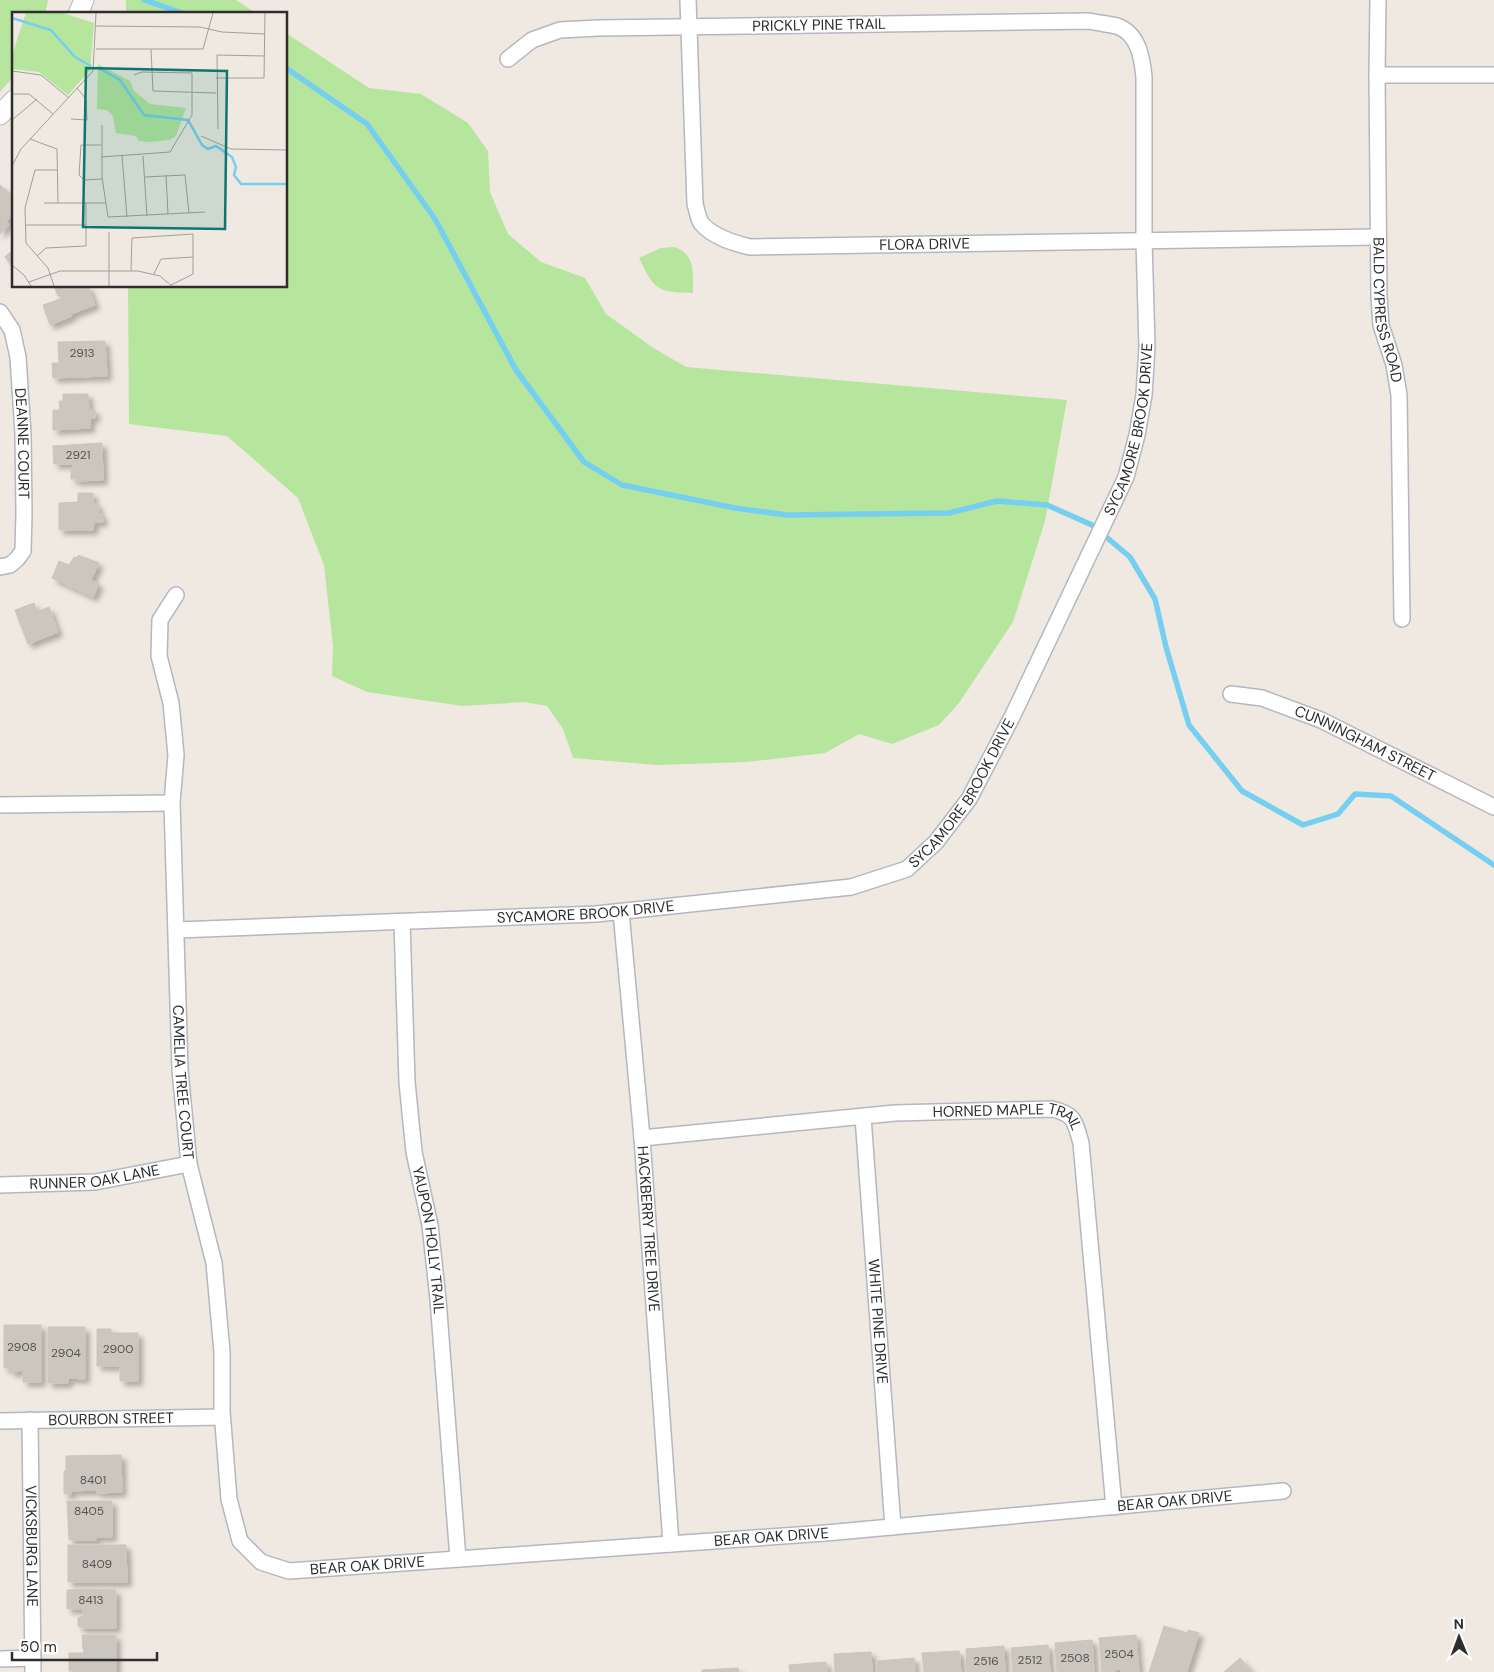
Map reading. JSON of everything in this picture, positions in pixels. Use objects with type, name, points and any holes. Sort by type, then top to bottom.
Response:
[{"type":"street","points":[[79,12],[84,0]]},
{"type":"street","name":"FLORA DRIVE","points":[[688,0],[695,204],[700,222],[730,242],[750,248],[1377,236]]},
{"type":"street","name":"BALD CYPRESS ROAD","points":[[1378,0],[1377,236],[1381,325],[1394,365],[1399,395],[1402,619]]},
{"type":"street","name":"PRICKLY PINE TRAIL","points":[[508,59],[532,40],[560,30],[598,28],[1089,21],[1119,27],[1134,39]]},
{"type":"street","name":"SYCAMORE BROOK DRIVE","points":[[177,930],[621,912],[851,888],[907,869],[936,842],[969,798],[1012,717],[1126,477],[1137,435],[1145,385],[1147,347],[1144,240],[1144,77],[1142,57],[1134,39]]},
{"type":"street","points":[[1377,75],[1494,75]]},
{"type":"street","points":[[0,115],[12,102]]},
{"type":"street","name":"DEANNE COURT","points":[[0,312],[12,330],[18,357],[23,434],[24,514],[23,551],[18,559],[10,565],[0,567]]},
{"type":"street","name":"CAMELIA TREE COURT","points":[[176,595],[160,620],[158,656],[170,703],[176,755],[172,803],[180,1070],[189,1164],[214,1263],[222,1352],[222,1417],[229,1498],[240,1542],[261,1562]]},
{"type":"street","name":"CUNNINGHAM STREET","points":[[1231,694],[1262,698],[1321,720],[1494,807]]},
{"type":"street","points":[[0,805],[172,803]]},
{"type":"street","name":"HACKBERRY TREE DRIVE","points":[[621,912],[642,1138],[671,1544]]},
{"type":"street","name":"YAUPON HOLLY TRAIL","points":[[402,922],[407,1082],[414,1152],[430,1225],[438,1299],[458,1559]]},
{"type":"street","name":"HORNED MAPLE TRAIL","points":[[642,1138],[895,1114],[1052,1109],[1066,1112],[1076,1124],[1082,1143],[1114,1507]]},
{"type":"street","name":"WHITE PINE DRIVE","points":[[863,1117],[893,1527]]},
{"type":"street","name":"RUNNER OAK LANE","points":[[0,1185],[95,1182],[189,1164]]},
{"type":"street","name":"BOURBON STREET","points":[[0,1421],[222,1417]]},
{"type":"street","name":"VICKSBURG LANE","points":[[30,1420],[33,1665]]},
{"type":"street","name":"BEAR OAK DRIVE","points":[[261,1562],[289,1570],[458,1559],[893,1527],[1283,1491]]},
{"type":"street","points":[[0,1659],[33,1665]]},
{"type":"green space","points":[[0,0],[48,0],[45,12],[12,12],[12,78],[0,92]]},
{"type":"green space","points":[[126,0],[236,0],[254,12],[126,12]]},
{"type":"green space","points":[[288,34],[369,88],[421,94],[468,123],[488,151],[490,192],[508,234],[541,262],[585,278],[606,314],[652,347],[686,367],[1067,400],[1045,521],[1013,622],[959,703],[939,725],[892,744],[859,734],[825,753],[746,762],[658,765],[573,758],[563,729],[547,706],[524,702],[463,706],[367,692],[332,676],[333,646],[324,565],[298,498],[227,436],[129,424],[128,288],[288,288]]},
{"type":"green space","points":[[674,247],[681,250],[690,259],[693,272],[693,293],[672,292],[659,288],[649,277],[639,258],[661,248]]},
{"type":"building","points":[[0,185],[12,195],[12,215],[6,222],[9,224],[0,234]]},
{"type":"building","points":[[12,251],[12,266],[5,257]]},
{"type":"building","points":[[55,288],[89,288],[95,305],[71,314],[72,316],[50,325],[43,305],[63,298],[62,295],[58,296]]},
{"type":"building","points":[[105,341],[107,376],[53,378],[52,363],[59,363],[58,342]]},
{"type":"building","points":[[63,394],[88,394],[89,410],[95,410],[95,418],[90,418],[90,428],[53,430],[53,410],[60,410],[59,401],[63,401]]},
{"type":"building","points":[[102,443],[103,480],[76,481],[76,479],[71,479],[71,470],[74,470],[73,464],[54,464],[53,446]]},
{"type":"building","points":[[78,493],[93,493],[93,504],[98,504],[99,514],[102,514],[103,522],[94,522],[93,530],[59,530],[59,503],[78,502]]},
{"type":"building","points":[[78,555],[99,563],[91,580],[99,584],[93,597],[52,578],[59,561],[69,565],[74,557],[77,558]]},
{"type":"building","points":[[34,603],[37,612],[49,607],[58,632],[28,644],[15,610]]},
{"type":"building","points":[[4,1325],[41,1325],[41,1382],[23,1382],[23,1370],[12,1373],[10,1368],[4,1368]]},
{"type":"building","points":[[48,1327],[85,1327],[85,1379],[68,1378],[68,1383],[48,1383]]},
{"type":"building","points":[[97,1329],[111,1329],[111,1333],[138,1333],[138,1381],[120,1381],[120,1366],[97,1366]]},
{"type":"building","points":[[121,1455],[122,1492],[97,1493],[97,1490],[71,1491],[71,1494],[64,1494],[66,1456]]},
{"type":"building","points":[[67,1501],[112,1501],[112,1537],[96,1537],[96,1540],[69,1540]]},
{"type":"building","points":[[68,1545],[126,1545],[127,1582],[68,1582]]},
{"type":"building","points":[[67,1590],[116,1590],[116,1628],[82,1628],[78,1626],[78,1618],[83,1616],[83,1609],[67,1609]]},
{"type":"building","points":[[1164,1626],[1188,1633],[1188,1630],[1199,1633],[1187,1672],[1149,1672]]},
{"type":"building","points":[[82,1635],[116,1635],[116,1672],[69,1671],[69,1653],[84,1653]]},
{"type":"building","points":[[1136,1635],[1139,1672],[1121,1672],[1120,1669],[1114,1670],[1114,1672],[1102,1672],[1099,1638]]},
{"type":"building","points":[[1092,1640],[1094,1672],[1057,1672],[1055,1643]]},
{"type":"building","points":[[1048,1645],[1050,1672],[1013,1672],[1011,1648]]},
{"type":"building","points":[[1004,1646],[1005,1672],[967,1672],[966,1649]]},
{"type":"building","points":[[959,1651],[961,1672],[924,1672],[922,1653]]},
{"type":"building","points":[[871,1652],[872,1672],[835,1672],[834,1654]]},
{"type":"building","points":[[914,1658],[915,1672],[878,1672],[877,1661]]},
{"type":"building","points":[[1240,1658],[1252,1672],[1224,1672]]},
{"type":"building","points":[[826,1662],[827,1672],[790,1672],[789,1665]]},
{"type":"building","points":[[738,1668],[739,1672],[702,1672],[702,1670]]},
{"type":"waterway","points":[[144,0],[179,12]]},
{"type":"waterway","points":[[288,69],[367,124],[435,219],[516,370],[584,462],[622,485],[735,508],[787,515],[949,513],[997,501],[1047,505],[1092,525],[1130,557],[1155,599],[1166,647],[1189,725],[1242,791],[1303,825],[1338,814],[1355,794],[1391,796],[1494,865]]}]
